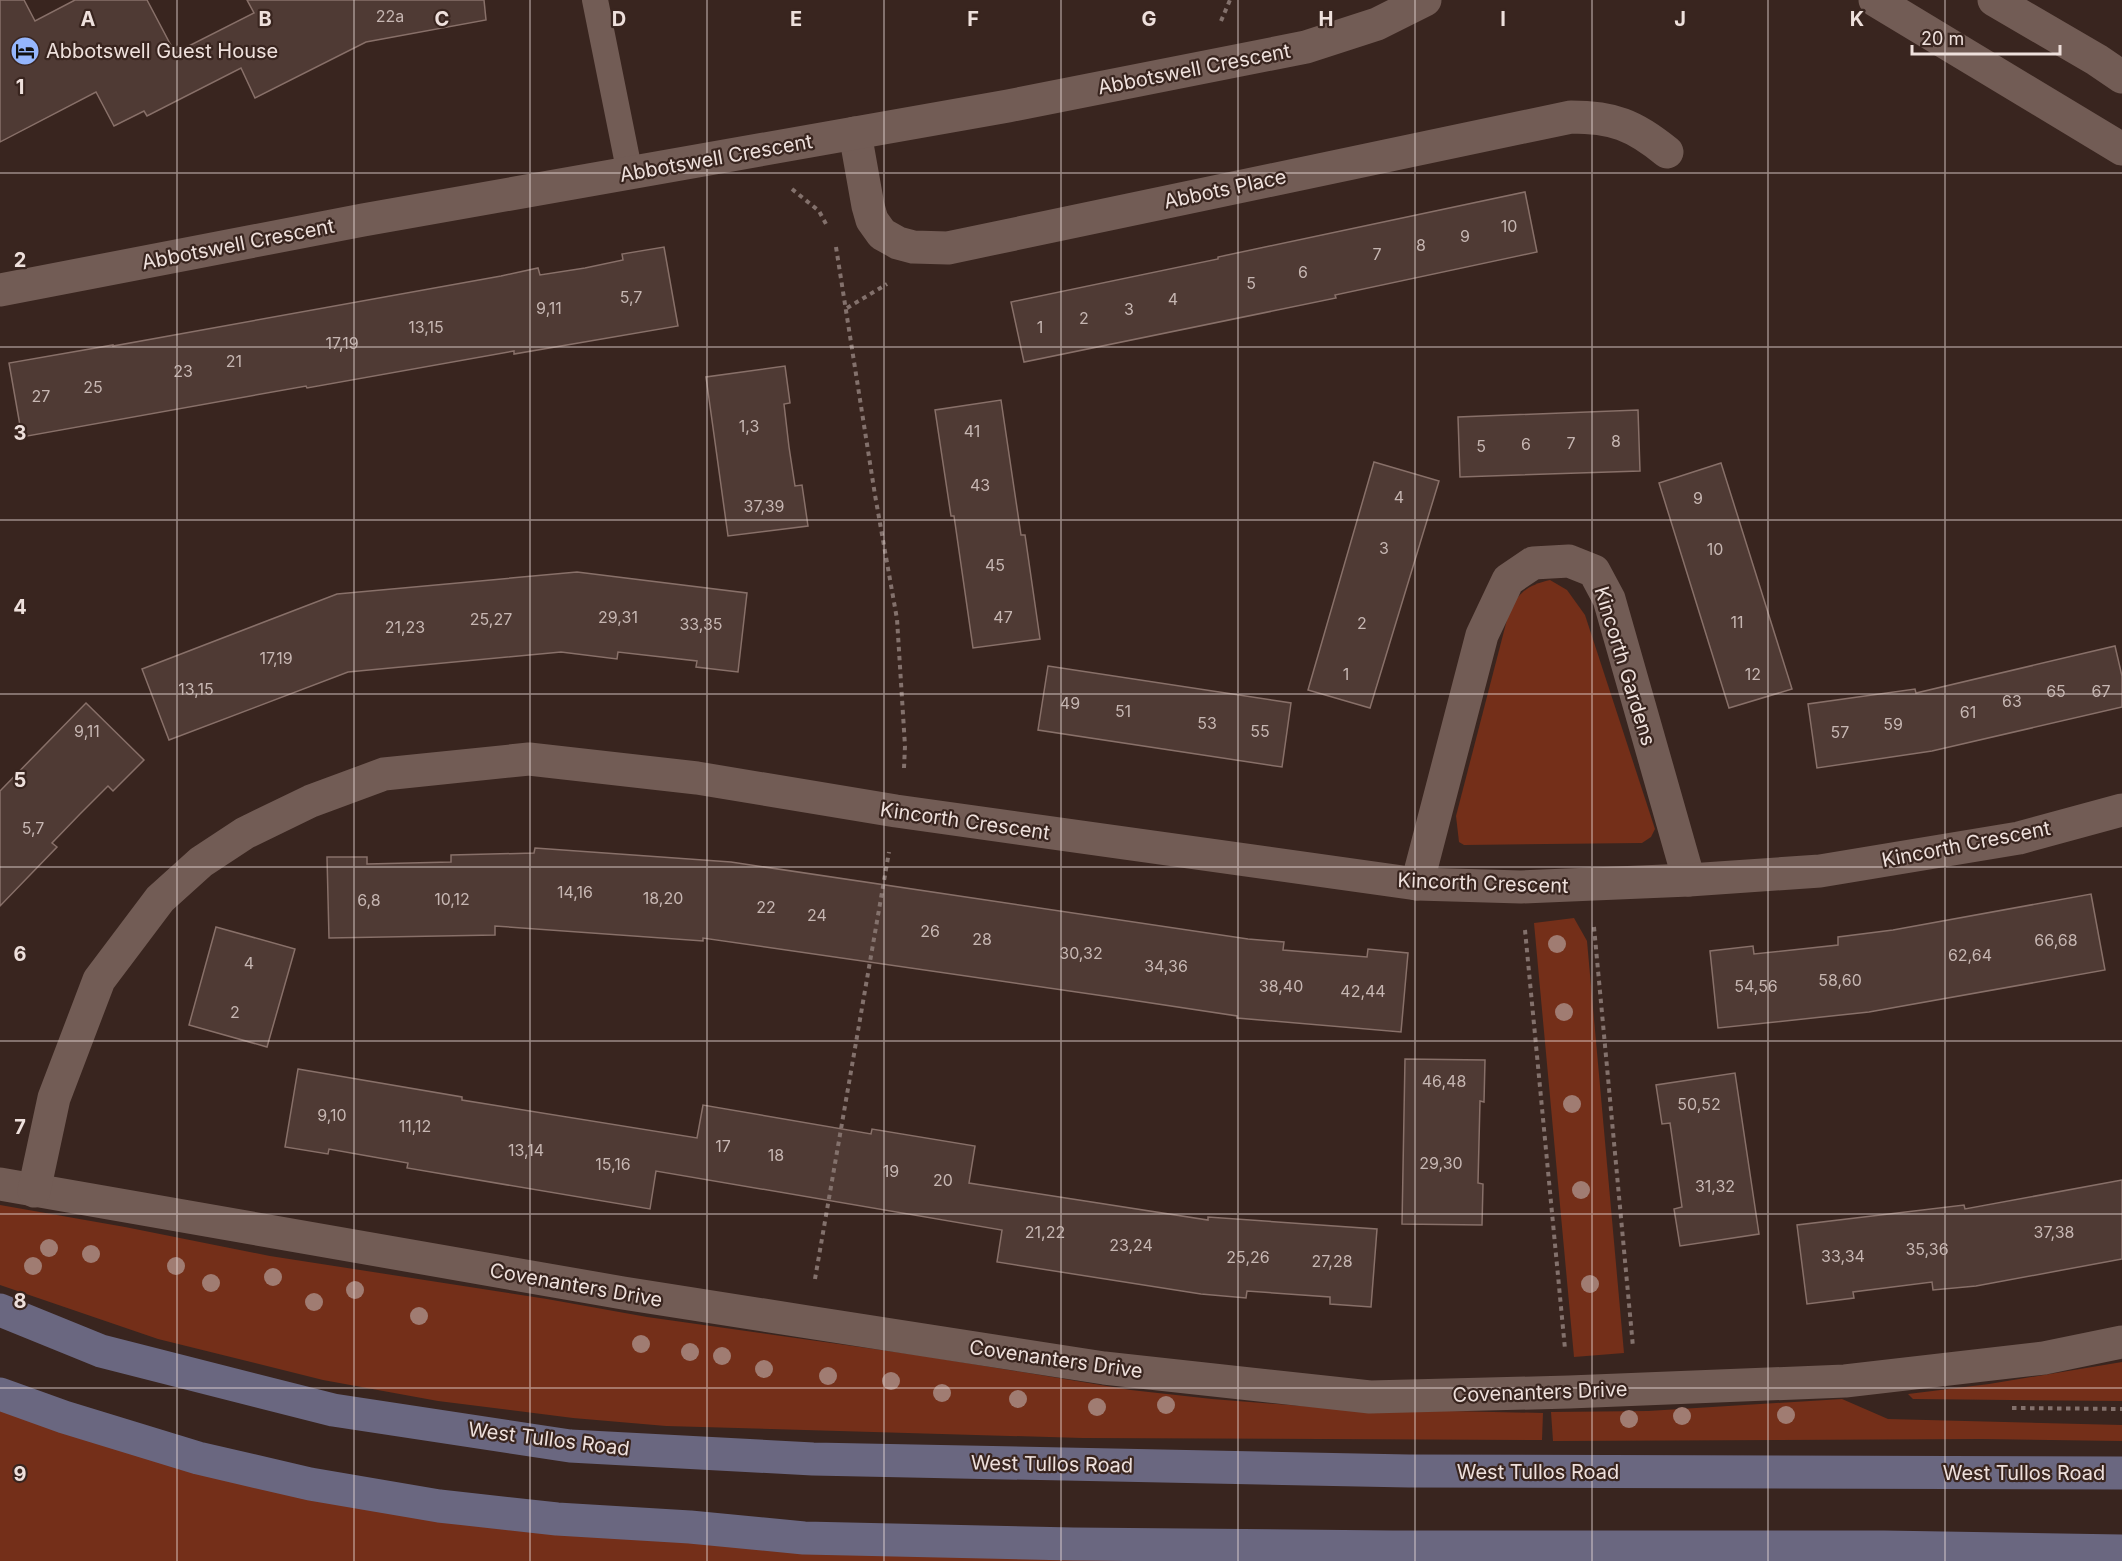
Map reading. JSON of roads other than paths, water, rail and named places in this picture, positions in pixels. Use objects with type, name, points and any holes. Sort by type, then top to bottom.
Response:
[{"type":"main road","name":"West Tullos Road","points":[[0,1310],[101,1351],[333,1410],[570,1446],[813,1459],[1397,1471],[2122,1473]]},
{"type":"main road","points":[[0,1394],[63,1417],[198,1458],[310,1484],[439,1506],[521,1515],[804,1538],[1096,1544],[1884,1547],[2122,1551]]},
{"type":"street","name":"Abbotswell Crescent","points":[[0,290],[351,223],[1019,104],[1306,47],[1377,24],[1425,0]]},
{"type":"street","points":[[1875,0],[2122,149]]},
{"type":"street","points":[[1994,0],[2122,77]]},
{"type":"street","name":"Abbots Place","points":[[855,133],[872,220],[882,234],[898,243],[925,248],[948,248],[1571,117],[1598,117],[1624,124],[1647,136],[1667,152]]},
{"type":"street","name":"Kincorth Gardens","points":[[1417,884],[1482,635],[1508,580],[1533,563],[1569,561],[1594,571],[1609,599],[1689,880]]},
{"type":"street","name":"Kincorth Crescent","points":[[34,1191],[54,1098],[99,980],[160,898],[201,862],[245,832],[311,801],[384,774],[529,759],[697,778],[896,812],[1417,884],[1521,887],[1689,880],[1831,869],[2019,838],[2122,810]]},
{"type":"street","name":"Covenanters Drive","points":[[0,1184],[623,1293],[1104,1368],[1370,1396],[1569,1392],[1845,1381],[2044,1358],[2122,1342]]},
{"type":"lane","points":[[595,0],[630,174]]},
{"type":"place","name":"Abbotswell Guest House","points":[[25,51]]}]
